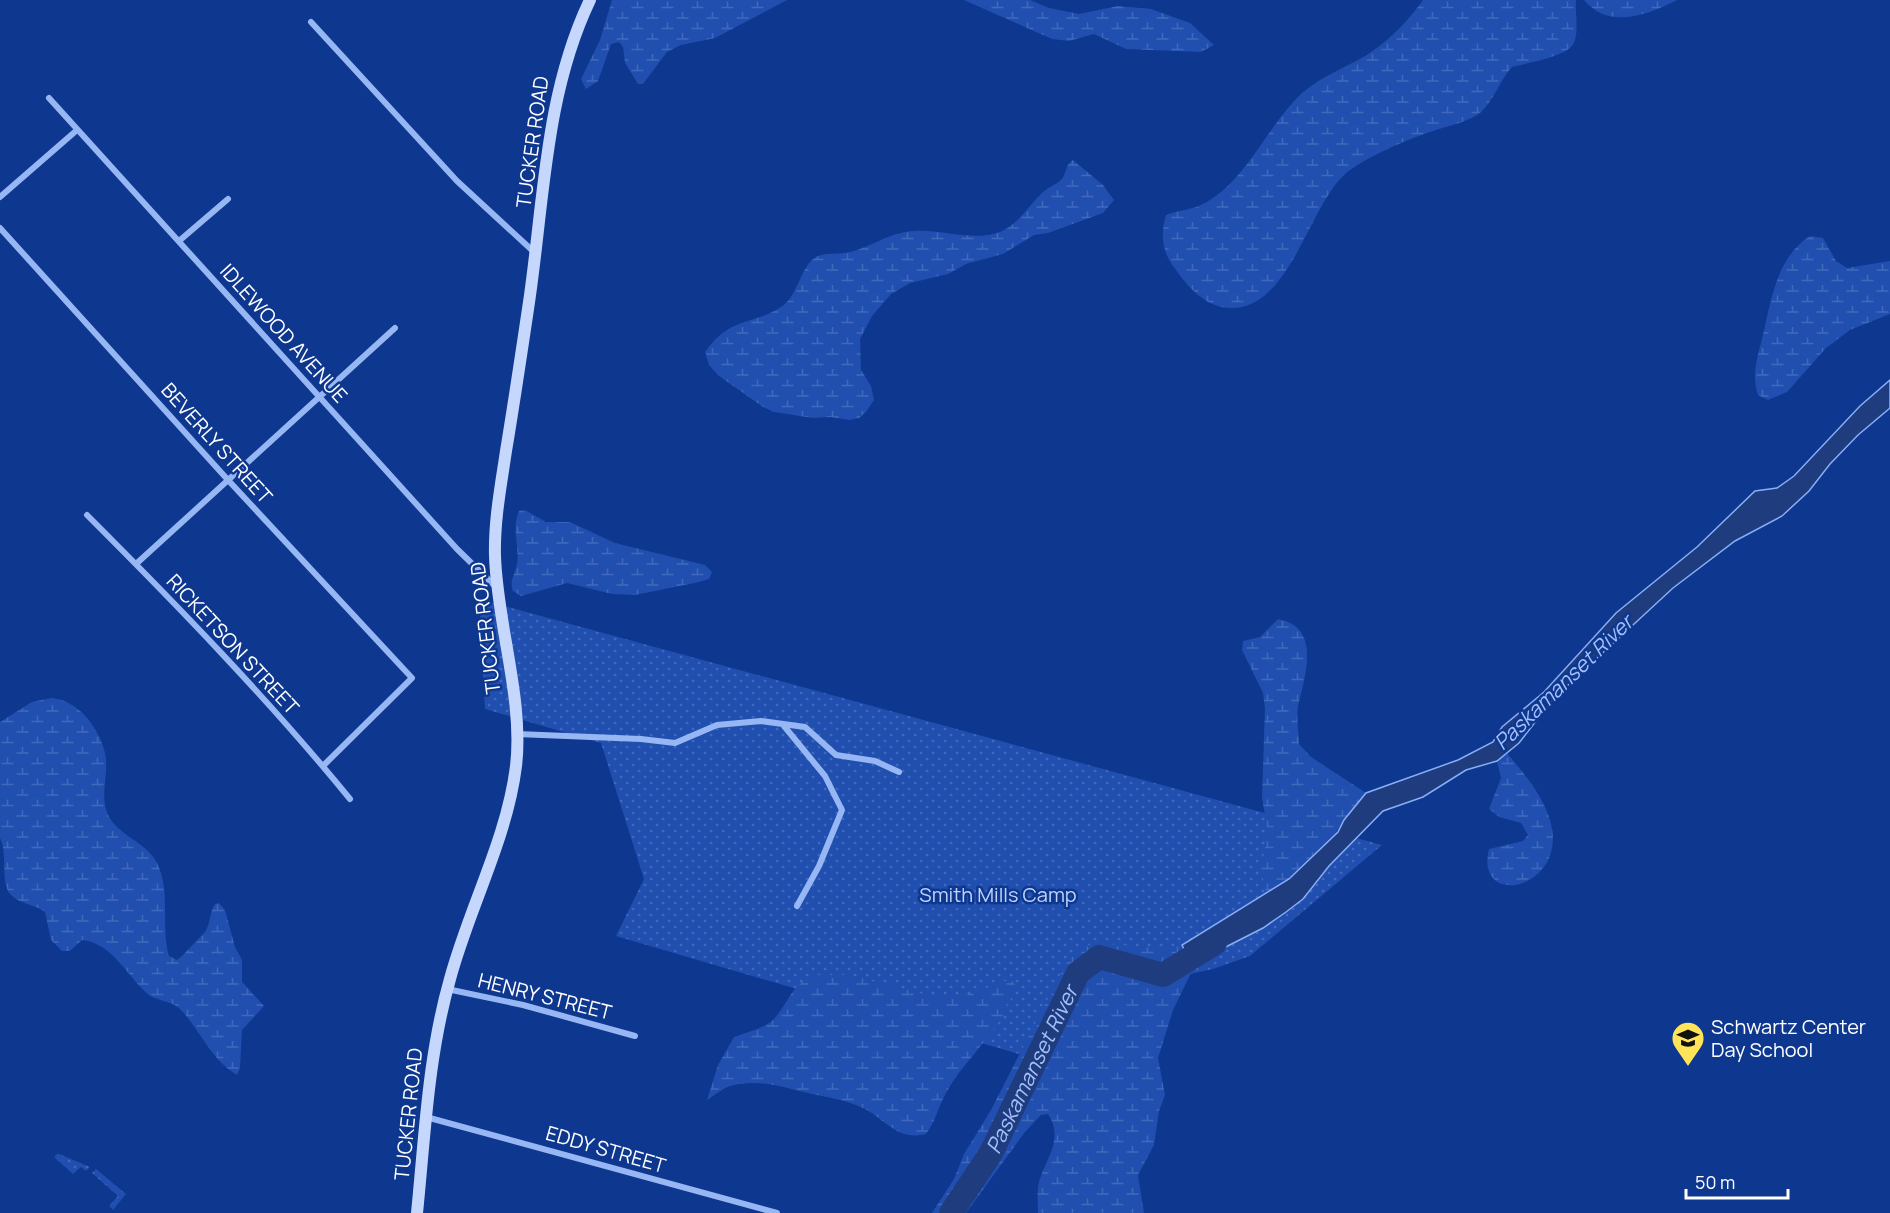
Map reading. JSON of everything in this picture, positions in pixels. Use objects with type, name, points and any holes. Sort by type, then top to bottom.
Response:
[{"type":"main road","name":"TUCKER ROAD","points":[[417,1213],[434,1048],[447,989],[508,802],[516,762],[516,734],[496,587],[496,537],[501,486],[537,254],[560,76],[572,39],[590,0]]},
{"type":"street","points":[[310,22],[457,181],[537,254]]},
{"type":"street","name":"IDLEWOOD AVENUE","points":[[49,98],[457,549],[496,587]]},
{"type":"street","points":[[0,197],[77,130]]},
{"type":"street","points":[[179,241],[228,199]]},
{"type":"street","name":"BEVERLY STREET","points":[[0,228],[228,480],[412,678],[323,766]]},
{"type":"street","points":[[136,564],[395,328]]},
{"type":"street","name":"RICKETSON STREET","points":[[87,515],[136,564],[323,766],[350,799]]},
{"type":"street","points":[[516,734],[641,739],[675,743],[717,725],[761,721],[783,726],[805,727],[836,755],[875,761],[899,772]]},
{"type":"street","points":[[783,726],[819,767],[834,790],[842,810],[819,866],[797,906]]},
{"type":"street","name":"HENRY STREET","points":[[447,989],[522,1005],[635,1036]]},
{"type":"street","name":"EDDY STREET","points":[[426,1117],[777,1213]]},
{"type":"green space","points":[[612,0],[787,0],[715,38],[681,45],[667,52],[643,84],[638,84],[625,63],[623,47],[619,42],[611,44],[598,81],[586,89],[581,79],[600,40]]},
{"type":"green space","points":[[964,0],[1030,0],[1049,8],[1079,14],[1118,6],[1151,9],[1190,23],[1214,45],[1201,52],[1126,49],[1094,34],[1069,41],[1052,39]]},
{"type":"green space","points":[[1423,0],[1576,0],[1577,28],[1574,43],[1563,52],[1546,59],[1512,67],[1490,102],[1477,115],[1389,148],[1344,175],[1320,209],[1284,273],[1270,291],[1253,303],[1234,308],[1225,307],[1200,297],[1171,264],[1165,250],[1163,230],[1166,215],[1191,209],[1220,193],[1245,167],[1278,121],[1301,94],[1321,80],[1366,56],[1401,26]]},
{"type":"green space","points":[[1584,0],[1677,0],[1641,15],[1617,17],[1605,15]]},
{"type":"green space","points":[[1073,160],[1103,185],[1114,200],[1103,213],[1048,233],[1034,235],[1003,254],[966,264],[948,274],[910,283],[891,294],[872,316],[860,339],[861,370],[871,386],[874,400],[859,418],[850,420],[830,417],[813,418],[774,412],[763,407],[719,376],[709,365],[705,352],[714,341],[733,327],[781,307],[792,296],[807,266],[818,256],[850,252],[905,232],[925,231],[979,236],[1000,232],[1018,219],[1043,192],[1062,179]]},
{"type":"green space","points":[[1810,236],[1823,238],[1836,261],[1847,268],[1890,261],[1890,314],[1850,330],[1826,348],[1787,392],[1768,400],[1758,395],[1755,372],[1769,308],[1783,267],[1790,255]]},
{"type":"green space","points":[[525,510],[546,522],[570,522],[615,543],[705,565],[712,572],[709,579],[699,582],[635,595],[612,594],[567,583],[521,596],[513,591],[512,584],[518,557],[517,518],[519,511]]},
{"type":"green space","name":"Smith Mills Camp","points":[[479,599],[1382,845],[1250,956],[1213,969],[1181,976],[1039,1060],[616,936],[644,879],[601,743],[485,709]]},
{"type":"green space","points":[[1278,619],[1292,624],[1301,632],[1306,643],[1306,669],[1297,711],[1299,744],[1311,757],[1366,793],[1329,841],[1289,879],[1266,893],[1261,869],[1268,832],[1262,798],[1265,708],[1263,693],[1242,650],[1243,641],[1260,637]]},
{"type":"green space","points":[[51,698],[61,700],[78,709],[86,716],[98,734],[105,753],[104,801],[109,817],[119,829],[151,854],[161,872],[164,884],[165,932],[169,956],[177,960],[205,932],[215,904],[219,903],[225,910],[235,947],[242,960],[242,982],[264,1006],[242,1030],[240,1068],[237,1075],[212,1052],[179,1008],[149,995],[111,954],[93,942],[82,940],[70,951],[62,951],[51,940],[45,912],[18,900],[10,894],[7,888],[4,851],[0,838],[0,722],[32,702]]},
{"type":"green space","points":[[1507,753],[1544,804],[1551,824],[1552,846],[1546,864],[1534,877],[1520,884],[1506,885],[1495,880],[1488,868],[1489,849],[1523,841],[1528,835],[1521,823],[1499,817],[1489,809],[1501,778],[1497,761]]},
{"type":"green space","points":[[1099,943],[1153,948],[1182,945],[1193,969],[1173,1010],[1158,1058],[1165,1095],[1159,1111],[1154,1145],[1138,1175],[1144,1213],[1038,1213],[1038,1185],[1051,1153],[1054,1138],[1052,1122],[1048,1114],[1041,1115],[1025,1132],[966,1213],[932,1213],[954,1179],[964,1154],[991,1110],[1069,957],[1084,946]]},
{"type":"green space","points":[[819,975],[848,975],[939,998],[961,997],[1005,981],[1012,981],[1015,985],[1003,1015],[954,1080],[926,1134],[908,1135],[900,1132],[852,1103],[774,1085],[745,1083],[734,1085],[723,1089],[707,1100],[718,1065],[734,1037],[769,1023],[779,1013],[796,987],[809,978]]},
{"type":"green space","points":[[57,1154],[90,1167],[86,1171],[81,1167],[73,1174],[54,1157]]},
{"type":"green space","points":[[96,1169],[126,1194],[113,1210],[109,1206],[118,1196],[92,1173]]},
{"type":"water","points":[[1890,380],[1890,408],[1858,435],[1830,464],[1809,491],[1782,516],[1735,541],[1673,588],[1554,698],[1519,743],[1497,761],[1466,770],[1423,797],[1383,811],[1329,866],[1303,899],[1263,928],[1210,955],[1193,969],[1182,945],[1289,879],[1338,832],[1344,820],[1366,793],[1458,760],[1493,742],[1502,727],[1544,692],[1616,613],[1697,547],[1755,491],[1777,488],[1794,476],[1860,406]]},
{"type":"waterway","name":"Paskamanset River","points":[[951,1213],[991,1153],[1078,973],[1099,957],[1163,975],[1215,943]]},
{"type":"place","name":"Schwartz Center Day School","points":[[1688,1067]]}]
